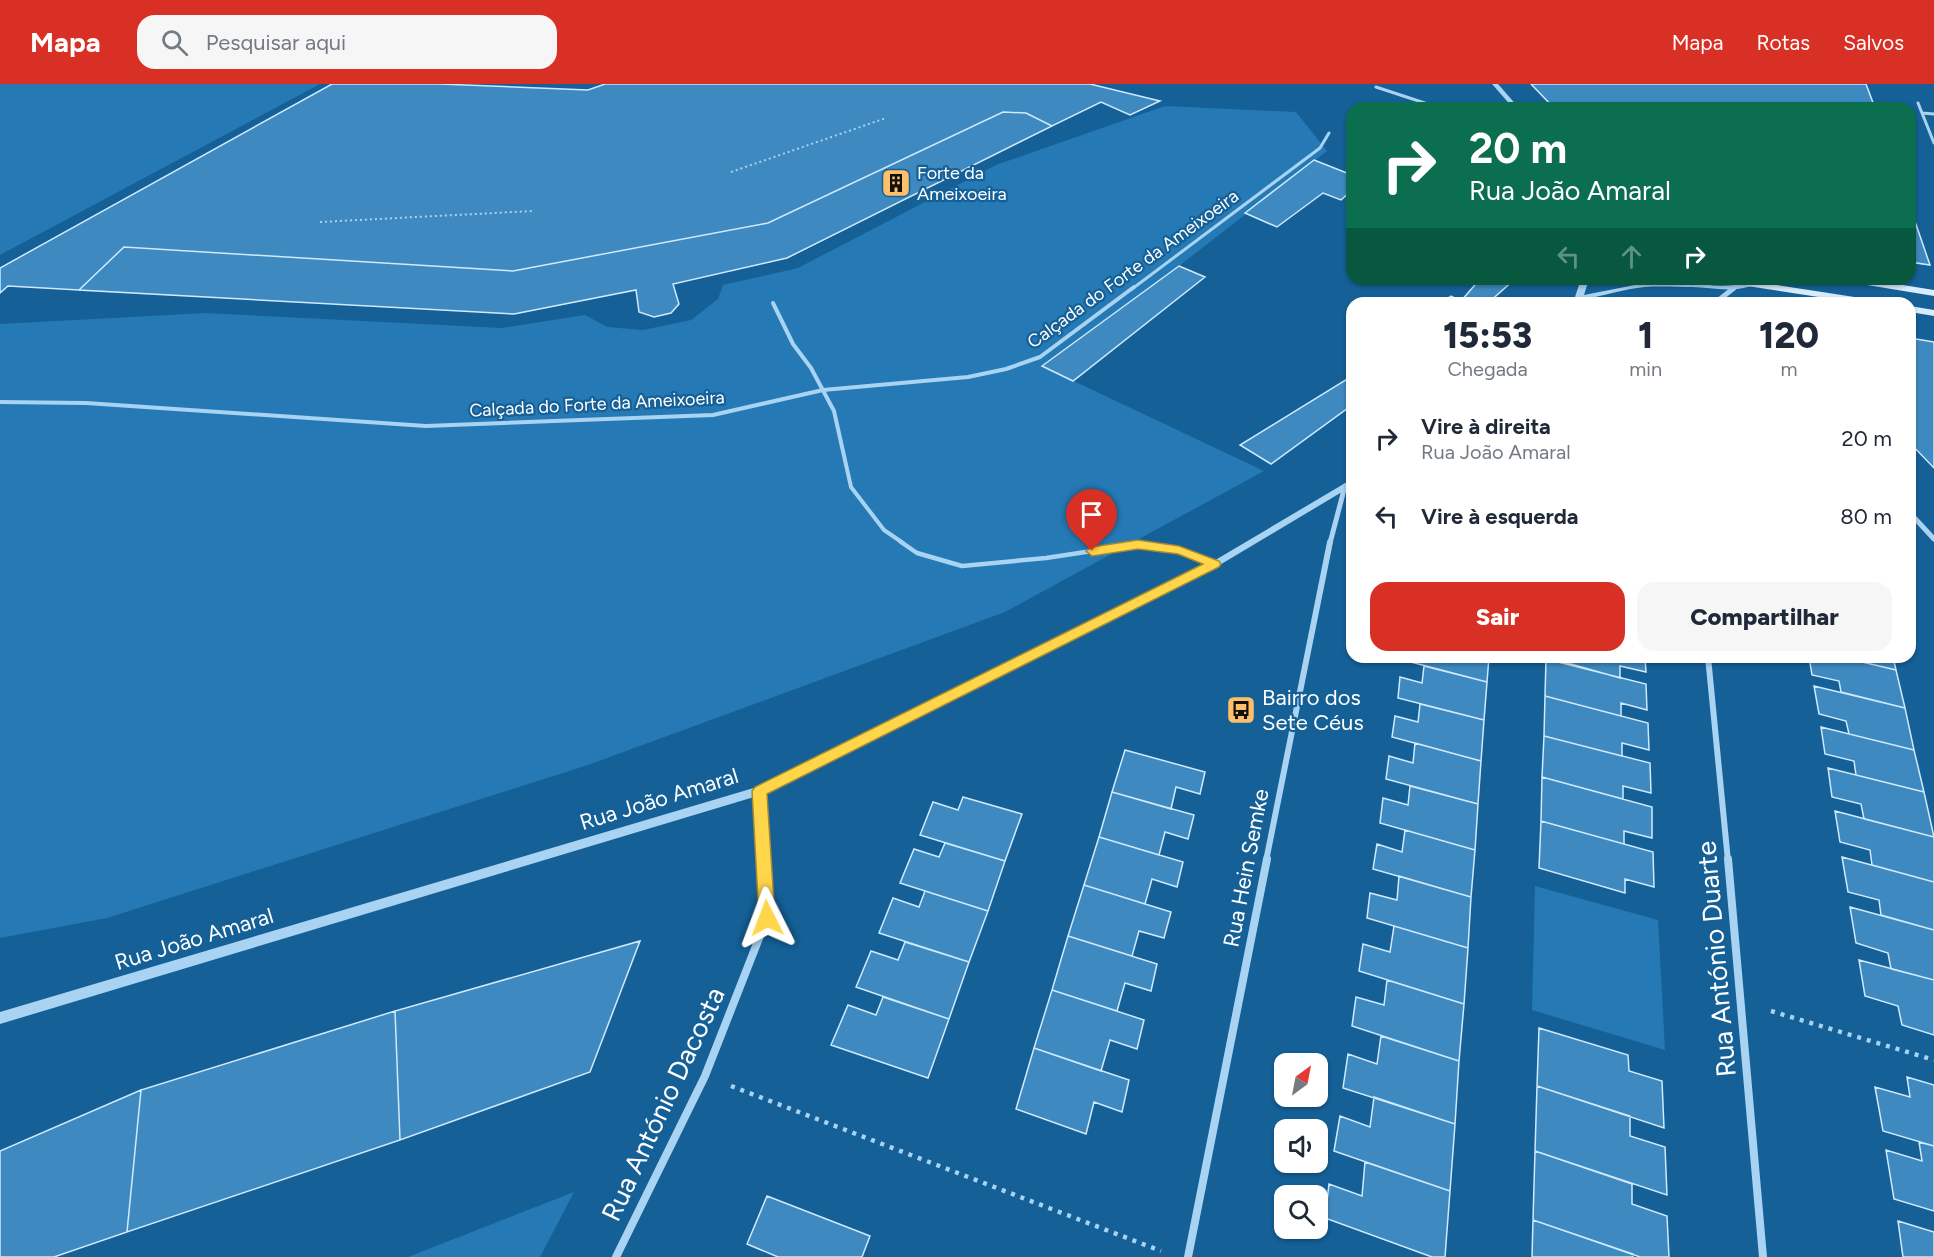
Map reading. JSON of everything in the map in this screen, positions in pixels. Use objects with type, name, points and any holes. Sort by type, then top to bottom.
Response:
[{"type":"main road","points":[[1757,285],[1835,297]]},
{"type":"main road","points":[[1885,285],[1934,293]]},
{"type":"main road","points":[[1916,310],[1934,313]]},
{"type":"street","points":[[1495,84],[1511,102]]},
{"type":"street","points":[[1594,297],[1645,285],[1734,288],[1746,285]]},
{"type":"street","points":[[1723,297],[1734,288]]},
{"type":"street","name":"Rua João Amaral","points":[[0,1018],[760,791],[1215,564],[1346,485]]},
{"type":"street","name":"Rua Hein Semke","points":[[1188,1257],[1328,554],[1346,491]]},
{"type":"street","points":[[1916,520],[1934,539]]},
{"type":"street","name":"Rua António Duarte","points":[[1709,663],[1742,1002],[1763,1257]]},
{"type":"street","name":"Rua António Dacosta","points":[[616,1257],[705,1076],[767,918],[760,791]]},
{"type":"lane","points":[[1376,87],[1422,102]]},
{"type":"lane","points":[[1918,103],[1934,143]]},
{"type":"lane","points":[[1922,113],[1934,114]]},
{"type":"lane","name":"Calçada do Forte da Ameixoeira","points":[[0,402],[86,403],[426,426],[713,415],[823,390],[968,377],[1006,369],[1040,357],[1320,148],[1329,133]]},
{"type":"lane","points":[[774,303],[793,344],[834,411],[851,487],[884,530],[917,553],[962,566],[1046,558],[1138,544],[1179,550],[1215,564]]},
{"type":"path","points":[[731,172],[886,118]]},
{"type":"path","points":[[320,222],[533,211]]},
{"type":"path","points":[[1742,1002],[1934,1060]]},
{"type":"path","points":[[705,1076],[1167,1253]]},
{"type":"shaded area","points":[[0,84],[320,84],[0,255]]},
{"type":"shaded area","points":[[1165,106],[1296,112],[1327,151],[1179,266],[1042,366],[1264,471],[1005,612],[588,765],[107,918],[0,938],[0,324],[206,313],[502,328],[585,315],[607,327],[643,330],[691,320],[718,299],[723,285],[798,268],[996,165]]},
{"type":"shaded area","points":[[1535,886],[1658,920],[1665,1050],[1532,1010]]},
{"type":"shaded area","points":[[574,1192],[540,1257],[408,1257]]},
{"type":"building","points":[[332,84],[440,84],[588,90],[605,84],[1090,84],[1160,101],[1130,115],[1101,102],[1052,126],[1026,113],[1003,112],[768,223],[513,271],[124,247],[79,290],[8,286],[0,293],[0,268]]},
{"type":"building","points":[[1531,84],[1866,84],[1873,102],[1548,102]]},
{"type":"building","name":"Forte da Ameixoeira","points":[[1003,112],[1026,113],[1052,126],[787,258],[673,284],[679,304],[671,313],[654,317],[639,312],[636,290],[514,314],[79,290],[124,247],[513,271],[768,223]]},
{"type":"building","points":[[1314,160],[1346,173],[1346,195],[1341,200],[1323,193],[1277,227],[1245,213]]},
{"type":"building","points":[[1916,224],[1930,265],[1916,263]]},
{"type":"building","points":[[1179,266],[1205,277],[1073,381],[1042,366]]},
{"type":"building","points":[[1475,285],[1508,285],[1495,297],[1464,297]]},
{"type":"building","points":[[1916,339],[1934,342],[1934,468],[1916,449]]},
{"type":"building","points":[[1346,380],[1346,409],[1271,464],[1240,445]]},
{"type":"building","points":[[1414,663],[1489,663],[1487,682]]},
{"type":"building","points":[[1546,663],[1562,663],[1646,684],[1647,710],[1621,703],[1621,716],[1545,696]]},
{"type":"building","points":[[1567,663],[1645,663],[1646,672],[1620,666],[1620,678]]},
{"type":"building","points":[[1810,663],[1866,663],[1896,670],[1905,708],[1841,692],[1839,681],[1812,675]]},
{"type":"building","points":[[1866,663],[1894,663],[1896,670]]},
{"type":"building","points":[[1424,666],[1487,682],[1484,720],[1398,698],[1400,677],[1422,683]]},
{"type":"building","points":[[1814,686],[1905,708],[1914,750],[1849,734],[1846,721],[1819,714]]},
{"type":"building","points":[[1545,696],[1648,723],[1649,750],[1622,743],[1622,756],[1544,736]]},
{"type":"building","points":[[1420,704],[1484,720],[1481,761],[1392,737],[1395,716],[1418,722]]},
{"type":"building","points":[[1821,727],[1914,750],[1924,792],[1856,775],[1854,761],[1825,754]]},
{"type":"building","points":[[1544,736],[1650,763],[1651,793],[1623,786],[1623,799],[1542,777]]},
{"type":"building","points":[[1415,743],[1481,761],[1478,804],[1386,779],[1389,756],[1413,763]]},
{"type":"building","points":[[1125,750],[1205,772],[1200,794],[1176,787],[1171,809],[1112,792]]},
{"type":"building","points":[[1828,768],[1924,792],[1934,837],[1864,819],[1861,804],[1832,797]]},
{"type":"building","points":[[1542,777],[1652,807],[1652,838],[1624,831],[1624,844],[1541,821]]},
{"type":"building","points":[[1410,786],[1478,804],[1475,850],[1380,823],[1383,798],[1408,805]]},
{"type":"building","points":[[1112,792],[1194,815],[1188,839],[1165,832],[1159,855],[1099,837]]},
{"type":"building","points":[[963,797],[1022,814],[1005,861],[920,835],[933,802],[958,810]]},
{"type":"building","points":[[1835,811],[1934,837],[1934,882],[1872,865],[1870,850],[1840,842]]},
{"type":"building","points":[[1541,821],[1653,852],[1654,887],[1625,879],[1625,893],[1539,868]]},
{"type":"building","points":[[1405,830],[1475,850],[1471,897],[1373,869],[1377,844],[1402,852]]},
{"type":"building","points":[[1099,837],[1183,862],[1177,887],[1152,879],[1145,904],[1084,885]]},
{"type":"building","points":[[945,843],[1005,861],[988,911],[900,883],[914,849],[939,857]]},
{"type":"building","points":[[1842,857],[1934,882],[1934,930],[1881,915],[1879,900],[1848,892]]},
{"type":"building","points":[[1399,876],[1471,897],[1468,948],[1367,918],[1370,893],[1397,900]]},
{"type":"building","points":[[1084,885],[1171,912],[1164,938],[1139,931],[1132,956],[1068,936]]},
{"type":"building","points":[[925,891],[988,911],[969,962],[879,933],[893,898],[919,907]]},
{"type":"building","points":[[1850,907],[1934,930],[1934,980],[1891,969],[1888,953],[1856,943]]},
{"type":"building","points":[[1394,926],[1468,948],[1464,1004],[1359,971],[1363,944],[1390,952]]},
{"type":"building","points":[[1068,936],[1157,964],[1151,991],[1125,983],[1117,1011],[1052,990]]},
{"type":"building","points":[[640,941],[590,1072],[400,1140],[395,1011]]},
{"type":"building","points":[[905,942],[969,962],[949,1019],[856,987],[871,951],[898,960]]},
{"type":"building","points":[[1859,960],[1934,980],[1934,1035],[1902,1025],[1898,1006],[1865,996]]},
{"type":"building","points":[[1387,980],[1464,1004],[1459,1061],[1352,1026],[1356,997],[1384,1005]]},
{"type":"building","points":[[1052,990],[1144,1020],[1137,1049],[1110,1040],[1101,1071],[1034,1048]]},
{"type":"building","points":[[883,997],[949,1019],[928,1078],[831,1045],[848,1005],[876,1015]]},
{"type":"building","points":[[395,1011],[400,1140],[127,1232],[141,1090]]},
{"type":"building","points":[[1539,1028],[1628,1055],[1629,1071],[1662,1081],[1664,1128],[1537,1086]]},
{"type":"building","points":[[1381,1036],[1459,1061],[1455,1124],[1343,1088],[1348,1054],[1377,1064]]},
{"type":"building","points":[[1034,1048],[1129,1080],[1122,1112],[1094,1102],[1086,1134],[1016,1109]]},
{"type":"building","points":[[1907,1077],[1934,1085],[1934,1146],[1883,1131],[1875,1087],[1910,1097]]},
{"type":"building","points":[[1537,1086],[1630,1116],[1630,1136],[1665,1147],[1667,1195],[1535,1151]]},
{"type":"building","points":[[141,1090],[127,1232],[54,1257],[0,1257],[0,1151]]},
{"type":"building","points":[[1374,1097],[1455,1124],[1450,1191],[1334,1151],[1340,1116],[1370,1127]]},
{"type":"building","points":[[1919,1142],[1934,1146],[1934,1211],[1894,1199],[1886,1150],[1922,1161]]},
{"type":"building","points":[[1535,1151],[1632,1184],[1632,1204],[1667,1216],[1669,1257],[1640,1257],[1533,1220]]},
{"type":"building","points":[[1365,1162],[1450,1191],[1445,1257],[1432,1257],[1328,1219],[1329,1184],[1362,1196]]},
{"type":"building","points":[[767,1196],[870,1236],[862,1257],[778,1257],[747,1244]]},
{"type":"building","points":[[1533,1220],[1633,1254],[1633,1257],[1532,1257]]},
{"type":"building","points":[[1898,1221],[1934,1232],[1934,1257],[1903,1257]]},
{"type":"place","name":"Forte da Ameixoeira","points":[[896,183]]},
{"type":"place","name":"Bairro dos Sete Céus","points":[[1241,710]]},
{"type":"route","points":[[767,918],[760,791],[1215,564],[1179,550],[1138,544],[1092,551]]}]
